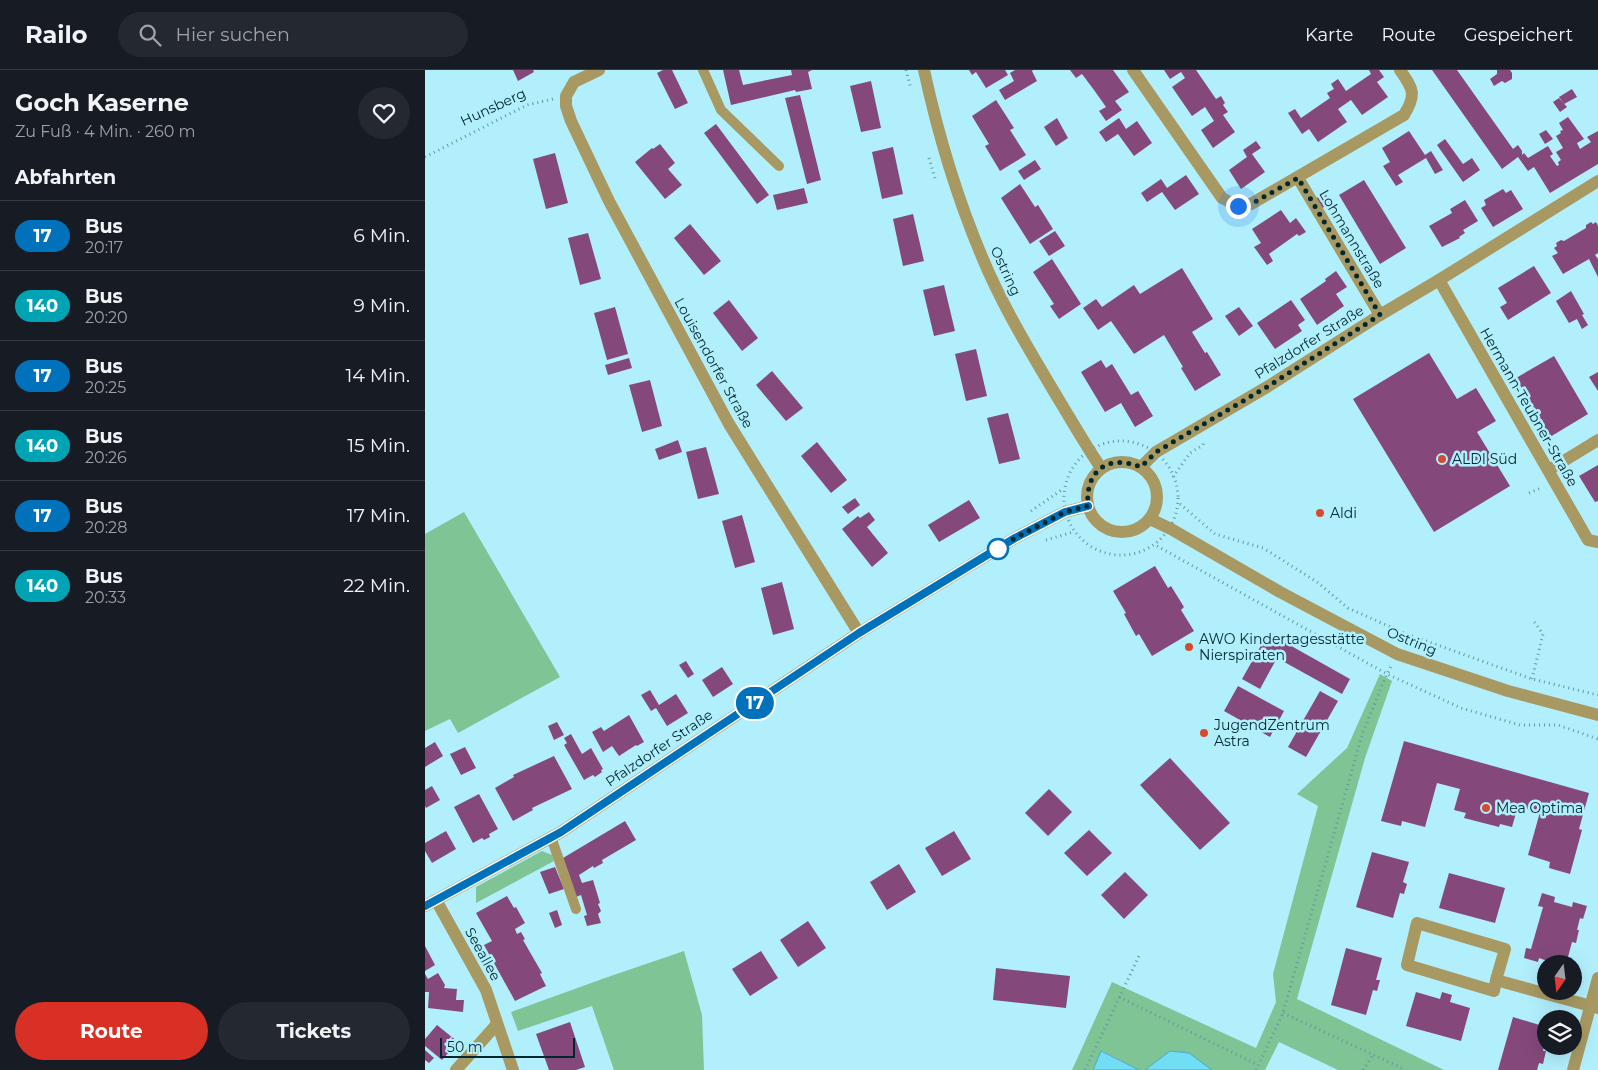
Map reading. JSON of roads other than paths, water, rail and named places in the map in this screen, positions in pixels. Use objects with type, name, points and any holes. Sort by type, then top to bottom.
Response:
[{"type":"street","name":"Louisendorfer Straße","points":[[599,70],[574,82],[565,96],[571,121],[609,201],[729,424],[859,633]]},
{"type":"street","name":"Ostring","points":[[924,70],[929,96],[946,155],[964,211],[989,274],[1023,340],[1101,468]]},
{"type":"street","points":[[1133,70],[1222,198],[1238,206],[1251,204],[1404,115],[1412,102],[1411,87],[1400,70]]},
{"type":"street","name":"Lohmannstraße","points":[[1298,178],[1380,315]]},
{"type":"street","name":"Pfalzdorfer Straße","points":[[1141,467],[1156,452],[1267,387],[1598,181]]},
{"type":"street","name":"Hermann-Teubner-Straße","points":[[1439,280],[1588,540],[1598,542]]},
{"type":"street","points":[[1549,470],[1598,440]]},
{"type":"street","points":[[1114,462],[1128,462],[1141,467],[1154,482],[1156,491],[1157,501],[1150,519],[1138,528],[1124,532],[1109,530],[1097,522],[1088,506],[1087,493],[1090,481],[1101,468],[1114,462]]},
{"type":"street","name":"Pfalzdorfer Straße","points":[[431,903],[551,837],[859,633],[1015,538],[1065,512],[1088,506]]},
{"type":"street","name":"Ostring","points":[[1150,519],[1171,529],[1280,592],[1397,654],[1508,691],[1598,715]]},
{"type":"street","name":"Seeallee","points":[[431,903],[486,990],[513,1070]]},
{"type":"street","points":[[1417,923],[1505,949],[1496,980],[1494,991],[1407,965],[1417,923]]},
{"type":"street","points":[[1573,1070],[1594,1007],[1598,978]]},
{"type":"street","points":[[1496,980],[1594,1007]]},
{"type":"street","points":[[456,1070],[497,1024]]},
{"type":"lane","points":[[703,70],[721,110],[779,166]]},
{"type":"lane","points":[[551,837],[576,908]]},
{"type":"water","points":[[1101,1051],[1139,1070],[1093,1070]]},
{"type":"water","points":[[1170,1051],[1189,1053],[1212,1070],[1145,1070]]},
{"type":"place","name":"ALDI Süd","points":[[1442,459]]},
{"type":"place","name":"Aldi","points":[[1320,513]]},
{"type":"place","name":"AWO Kindertagesstätte Nierspiraten","points":[[1189,647]]},
{"type":"place","name":"JugendZentrum Astra","points":[[1204,733]]},
{"type":"place","name":"Mea Optima","points":[[1486,808]]}]
